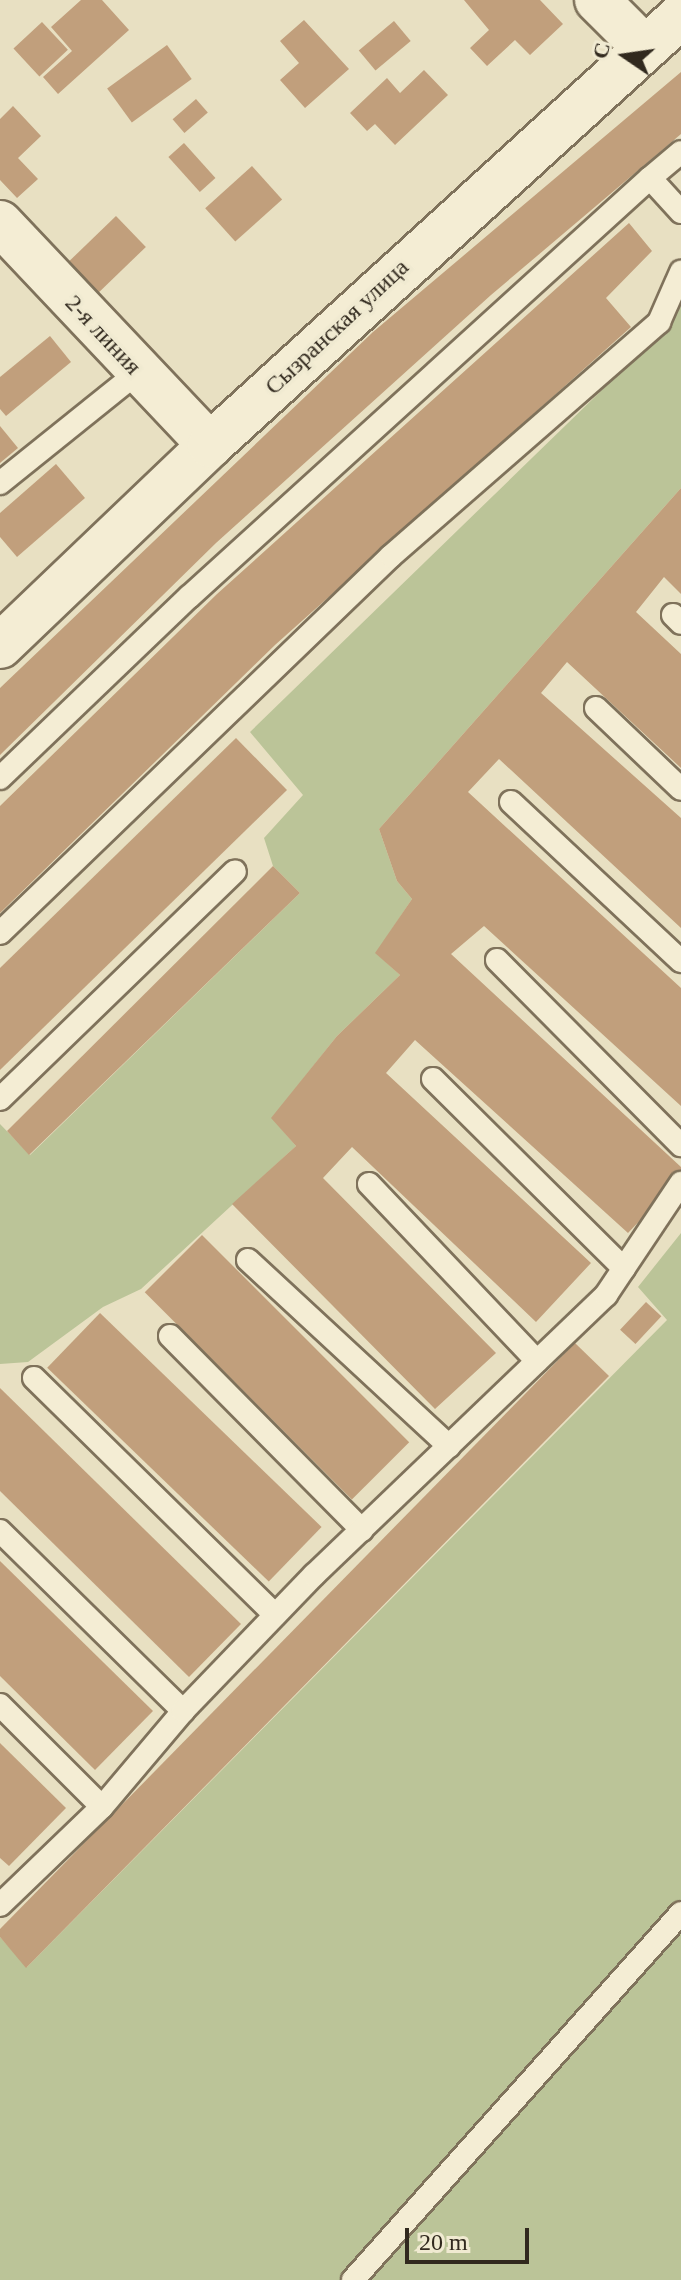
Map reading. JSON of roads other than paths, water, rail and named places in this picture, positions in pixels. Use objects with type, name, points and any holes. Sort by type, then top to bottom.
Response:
[{"type":"street","points":[[597,0],[643,46]]},
{"type":"street","name":"Сызранская улица","points":[[0,646],[210,445],[643,46],[681,16]]},
{"type":"street","name":"2-я линия","points":[[0,223],[57,286],[105,329],[138,372],[210,445]]},
{"type":"lane","points":[[0,778],[189,597],[681,152]]},
{"type":"lane","points":[[650,178],[681,212]]},
{"type":"lane","points":[[0,933],[391,556],[659,322],[681,272]]},
{"type":"lane","points":[[0,483],[138,372]]},
{"type":"lane","points":[[596,708],[681,789]]},
{"type":"lane","points":[[511,802],[681,961]]},
{"type":"lane","points":[[0,1099],[235,871]]},
{"type":"lane","points":[[497,960],[681,1145]]},
{"type":"lane","points":[[433,1079],[624,1269]]},
{"type":"lane","points":[[2,1899],[102,1807],[183,1711],[275,1615],[606,1295],[681,1183]]},
{"type":"lane","points":[[369,1184],[537,1361]]},
{"type":"lane","points":[[248,1260],[449,1446]]},
{"type":"lane","points":[[170,1336],[362,1530]]},
{"type":"lane","points":[[34,1378],[275,1615]]},
{"type":"lane","points":[[0,1531],[183,1711]]},
{"type":"lane","points":[[0,1705],[102,1807]]},
{"type":"lane","points":[[353,2280],[681,1913]]}]
